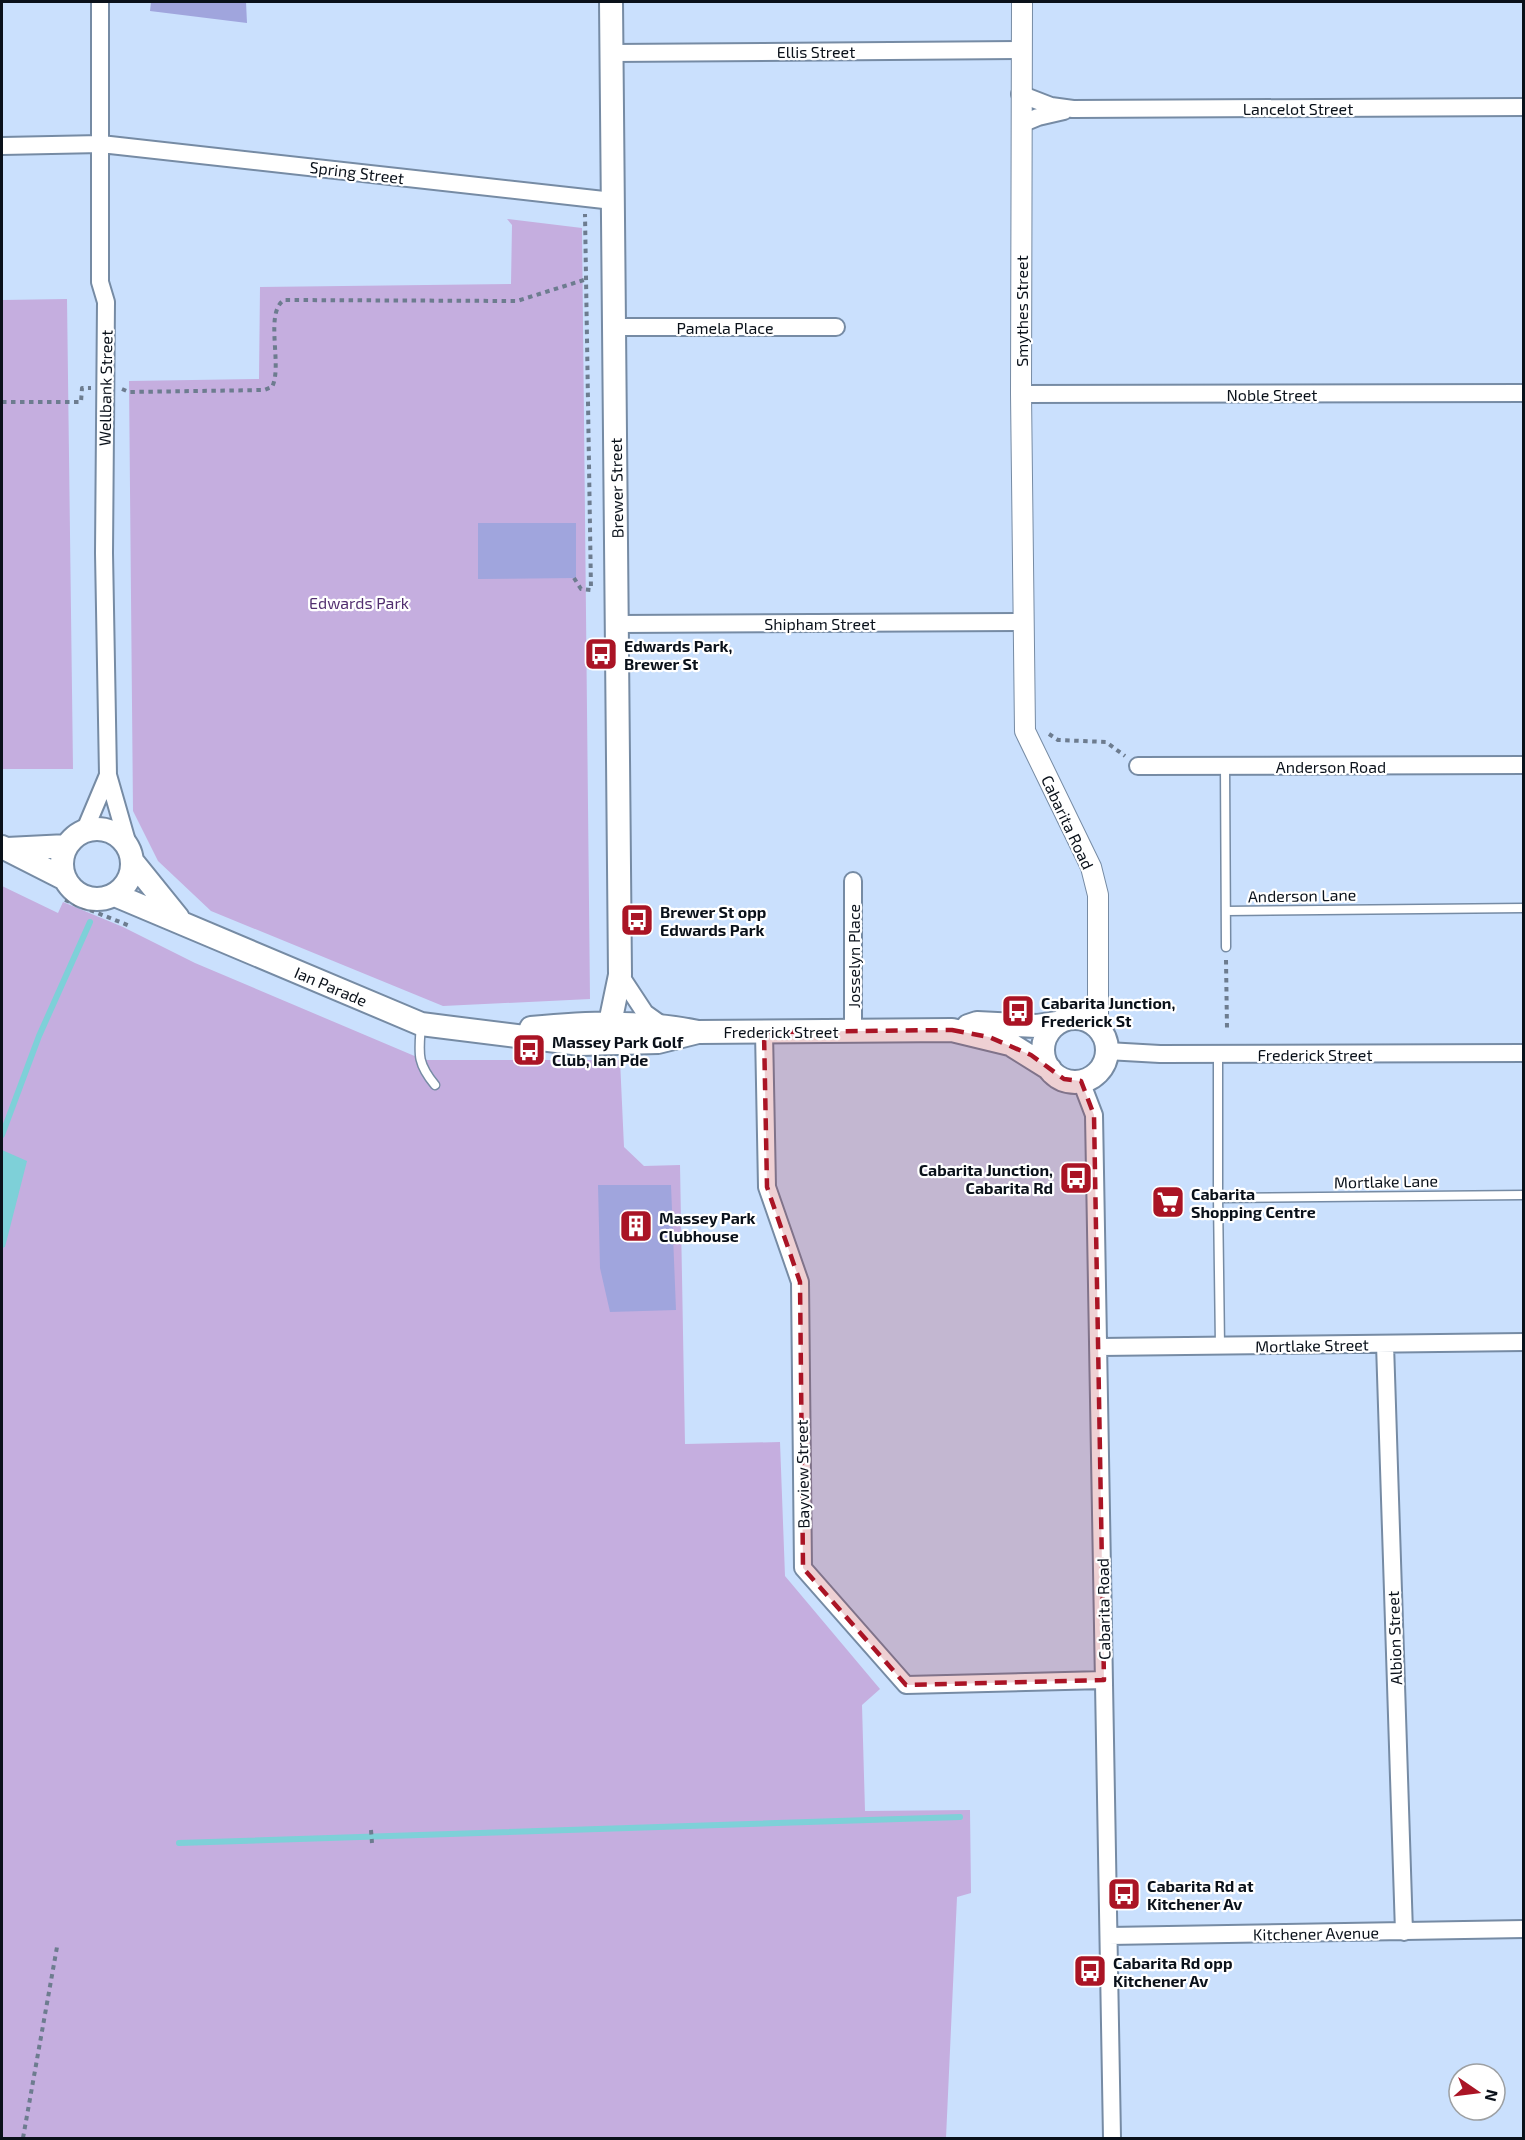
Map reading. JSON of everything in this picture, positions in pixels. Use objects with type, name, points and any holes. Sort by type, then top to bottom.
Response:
[{"type":"main road","name":"Brewer Street","points":[[611,2],[620,975],[631,1028]]},
{"type":"main road","points":[[95,829],[116,835],[131,857],[128,880],[115,895],[104,899],[81,896],[60,887],[3,848],[76,839],[95,829]]},
{"type":"main road","points":[[60,887],[63,857],[76,839]]},
{"type":"main road","name":"Ian Parade","points":[[131,857],[179,919]]},
{"type":"main road","name":"Ian Parade","points":[[115,895],[179,919],[209,935],[421,1024],[490,1031],[631,1028],[658,1042],[698,1032]]},
{"type":"main road","points":[[1080,1018],[1098,1026],[1106,1042],[1107,1051],[1100,1070],[1081,1081],[1064,1079],[1050,1069],[1044,1050],[1050,1031],[1057,1023],[1065,1019],[1080,1018]]},
{"type":"main road","name":"Frederick Street","points":[[952,1030],[977,1023],[1037,1026],[1057,1023]]},
{"type":"main road","name":"Frederick Street","points":[[698,1032],[952,1030],[1010,1044],[1050,1069]]},
{"type":"street","name":"Wellbank Street","points":[[100,2],[100,282],[106,302],[104,553],[108,776],[131,857]]},
{"type":"street","name":"Smythes Street","points":[[1022,2],[1020,94],[1023,622]]},
{"type":"street","name":"Ellis Street","points":[[611,53],[1021,50]]},
{"type":"street","name":"Lancelot Street","points":[[1020,94],[1051,106],[1073,108],[1524,107]]},
{"type":"street","name":"Lancelot Street","points":[[1021,124],[1073,108]]},
{"type":"street","name":"Spring Street","points":[[2,146],[101,144],[613,201]]},
{"type":"street","name":"Pamela Place","points":[[614,327],[836,327]]},
{"type":"street","name":"Noble Street","points":[[1021,394],[1524,393]]},
{"type":"street","name":"Shipham Street","points":[[618,624],[1023,622]]},
{"type":"street","name":"Cabarita Road","points":[[1023,622],[1025,731],[1091,867],[1098,895],[1098,1026]]},
{"type":"street","name":"Anderson Road","points":[[1138,766],[1524,765]]},
{"type":"street","name":"Wellbank Street","points":[[76,839],[108,776]]},
{"type":"street","name":"Josselyn Place","points":[[853,881],[853,1030]]},
{"type":"street","points":[[620,975],[631,1028]]},
{"type":"street","name":"Bayview Street","points":[[764,1032],[767,1187],[777,1222],[795,1261],[800,1282],[803,1568],[906,1685],[1104,1680]]},
{"type":"street","name":"Frederick Street","points":[[1107,1051],[1138,1054],[1524,1053]]},
{"type":"street","name":"Cabarita Road","points":[[1081,1081],[1094,1115],[1100,1347],[1112,2139]]},
{"type":"street","name":"Mortlake Street","points":[[1100,1347],[1524,1342]]},
{"type":"street","name":"Albion Street","points":[[1385,1344],[1404,1932]]},
{"type":"street","name":"Kitchener Avenue","points":[[1109,1936],[1524,1929]]},
{"type":"lane","name":"Anderson Lane","points":[[1225,766],[1226,911],[1524,908]]},
{"type":"lane","points":[[1226,911],[1226,947]]},
{"type":"lane","points":[[421,1024],[422,1069],[435,1085]]},
{"type":"lane","points":[[1218,1054],[1220,1347]]},
{"type":"lane","name":"Mortlake Lane","points":[[1218,1198],[1524,1195]]},
{"type":"path","points":[[574,578],[581,589],[591,590],[585,198]]},
{"type":"path","points":[[120,389],[129,392],[264,390],[272,387],[276,376],[275,317],[278,307],[284,300],[517,301],[587,279]]},
{"type":"path","points":[[2,402],[81,402],[82,388]]},
{"type":"path","points":[[1043,731],[1058,740],[1106,742],[1138,766]]},
{"type":"path","points":[[60,887],[134,928]]},
{"type":"path","points":[[1226,947],[1227,1028]]},
{"type":"path","points":[[371,1830],[372,1844]]},
{"type":"path","points":[[23,2139],[57,1947]]},
{"type":"highlighted area","points":[[952,1030],[989,1037],[1031,1055],[1064,1079],[1081,1081],[1094,1115],[1104,1680],[906,1685],[803,1568],[800,1282],[767,1187],[764,1032]]},
{"type":"green space","name":"Edwards Park","points":[[507,219],[582,228],[590,999],[443,1006],[211,911],[158,861],[133,811],[129,381],[259,379],[260,287],[511,284],[512,225]]},
{"type":"green space","points":[[67,299],[73,769],[2,769],[2,300]]},
{"type":"green space","points":[[2,886],[58,913],[63,902],[123,927],[195,963],[424,1060],[620,1060],[624,1147],[644,1166],[680,1165],[685,1444],[780,1442],[785,1576],[880,1689],[862,1705],[865,1811],[970,1810],[971,1893],[957,1897],[946,2138],[2,2138]]},
{"type":"shaded area","points":[[2,1150],[27,1161],[5,1247],[2,1248]]},
{"type":"building","points":[[151,2],[246,2],[247,23],[150,11]]},
{"type":"building","points":[[478,523],[576,523],[576,578],[478,579]]},
{"type":"building","name":"Massey Park Clubhouse","points":[[598,1185],[671,1185],[676,1310],[610,1312],[600,1268]]},
{"type":"waterway","points":[[2,1135],[39,1036],[90,922]]},
{"type":"waterway","points":[[179,1843],[960,1817]]},
{"type":"place","name":"Edwards Park, Brewer St","points":[[601,654]]},
{"type":"place","name":"Brewer St opp Edwards Park","points":[[637,920]]},
{"type":"place","name":"Cabarita Junction, Frederick St","points":[[1018,1011]]},
{"type":"place","name":"Massey Park Golf Club, Ian Pde","points":[[529,1050]]},
{"type":"place","name":"Cabarita Junction, Cabarita Rd","points":[[1076,1178]]},
{"type":"place","name":"Cabarita Shopping Centre","points":[[1168,1202]]},
{"type":"place","name":"Massey Park Clubhouse","points":[[636,1226]]},
{"type":"place","name":"Cabarita Rd at Kitchener Av","points":[[1124,1894]]},
{"type":"place","name":"Cabarita Rd opp Kitchener Av","points":[[1090,1971]]}]
